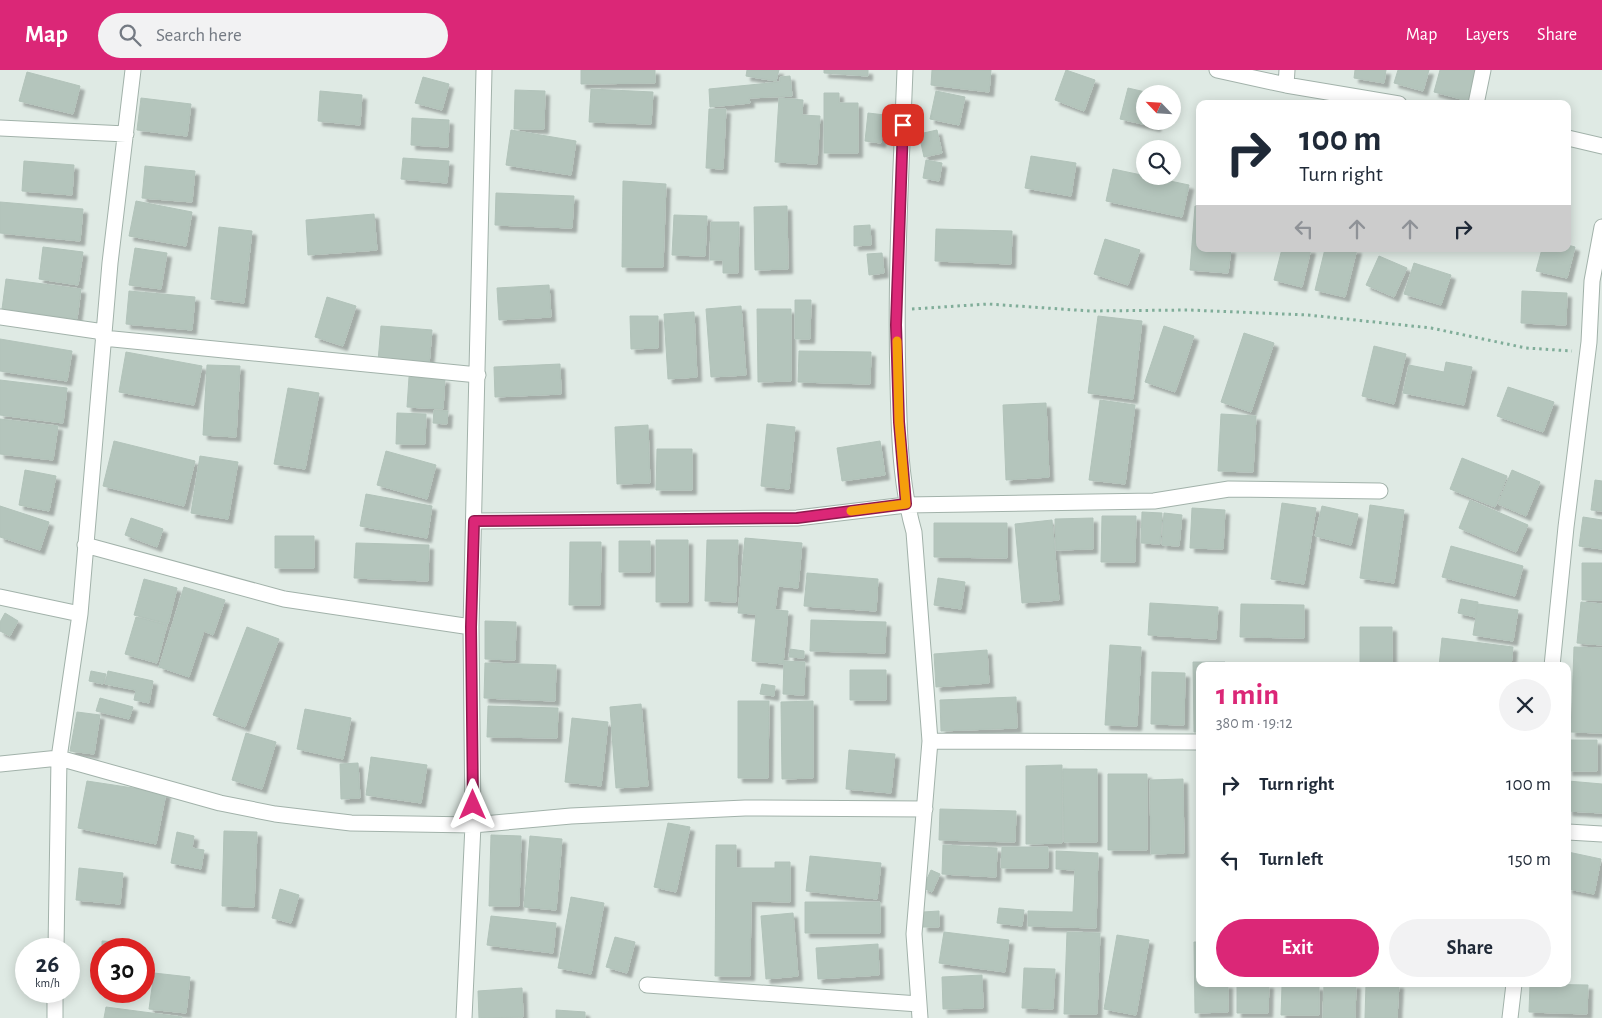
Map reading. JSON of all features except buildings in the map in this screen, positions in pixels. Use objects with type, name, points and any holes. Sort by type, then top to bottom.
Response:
[{"type":"street","points":[[56,938],[59,758],[80,614],[84,545],[104,335],[134,70]]},
{"type":"street","points":[[464,1018],[473,825],[471,627],[484,70]]},
{"type":"street","points":[[647,985],[920,1011],[914,934],[930,741],[914,532],[906,504],[899,422],[896,310],[905,70]]},
{"type":"street","points":[[1217,70],[1287,78],[1382,100]]},
{"type":"street","points":[[1477,100],[1483,70]]},
{"type":"street","points":[[0,128],[126,134]]},
{"type":"street","points":[[1571,139],[1602,146]]},
{"type":"street","points":[[1552,662],[1566,527],[1588,352],[1592,281],[1602,227]]},
{"type":"street","points":[[0,317],[104,335],[478,376]]},
{"type":"street","points":[[474,521],[797,518],[906,504],[1154,501],[1230,490],[1380,491]]},
{"type":"street","points":[[84,545],[284,599],[471,627]]},
{"type":"street","points":[[0,597],[80,614]]},
{"type":"street","points":[[930,741],[1196,742]]},
{"type":"street","points":[[0,764],[59,758],[220,802],[275,814],[350,823],[473,825],[571,816],[736,808],[924,810]]},
{"type":"street","points":[[1571,832],[1602,834]]},
{"type":"street","points":[[1510,1018],[1514,987]]},
{"type":"street","points":[[55,1018],[56,1003]]},
{"type":"path","points":[[896,310],[988,304],[1090,310],[1189,310],[1308,315],[1431,328],[1526,348],[1588,352]]},
{"type":"slow traffic","points":[[851,511],[906,504],[899,422],[897,341]]},
{"type":"route","points":[[473,805],[471,627],[474,521],[797,518],[906,504],[899,422],[896,325],[903,125]]}]
